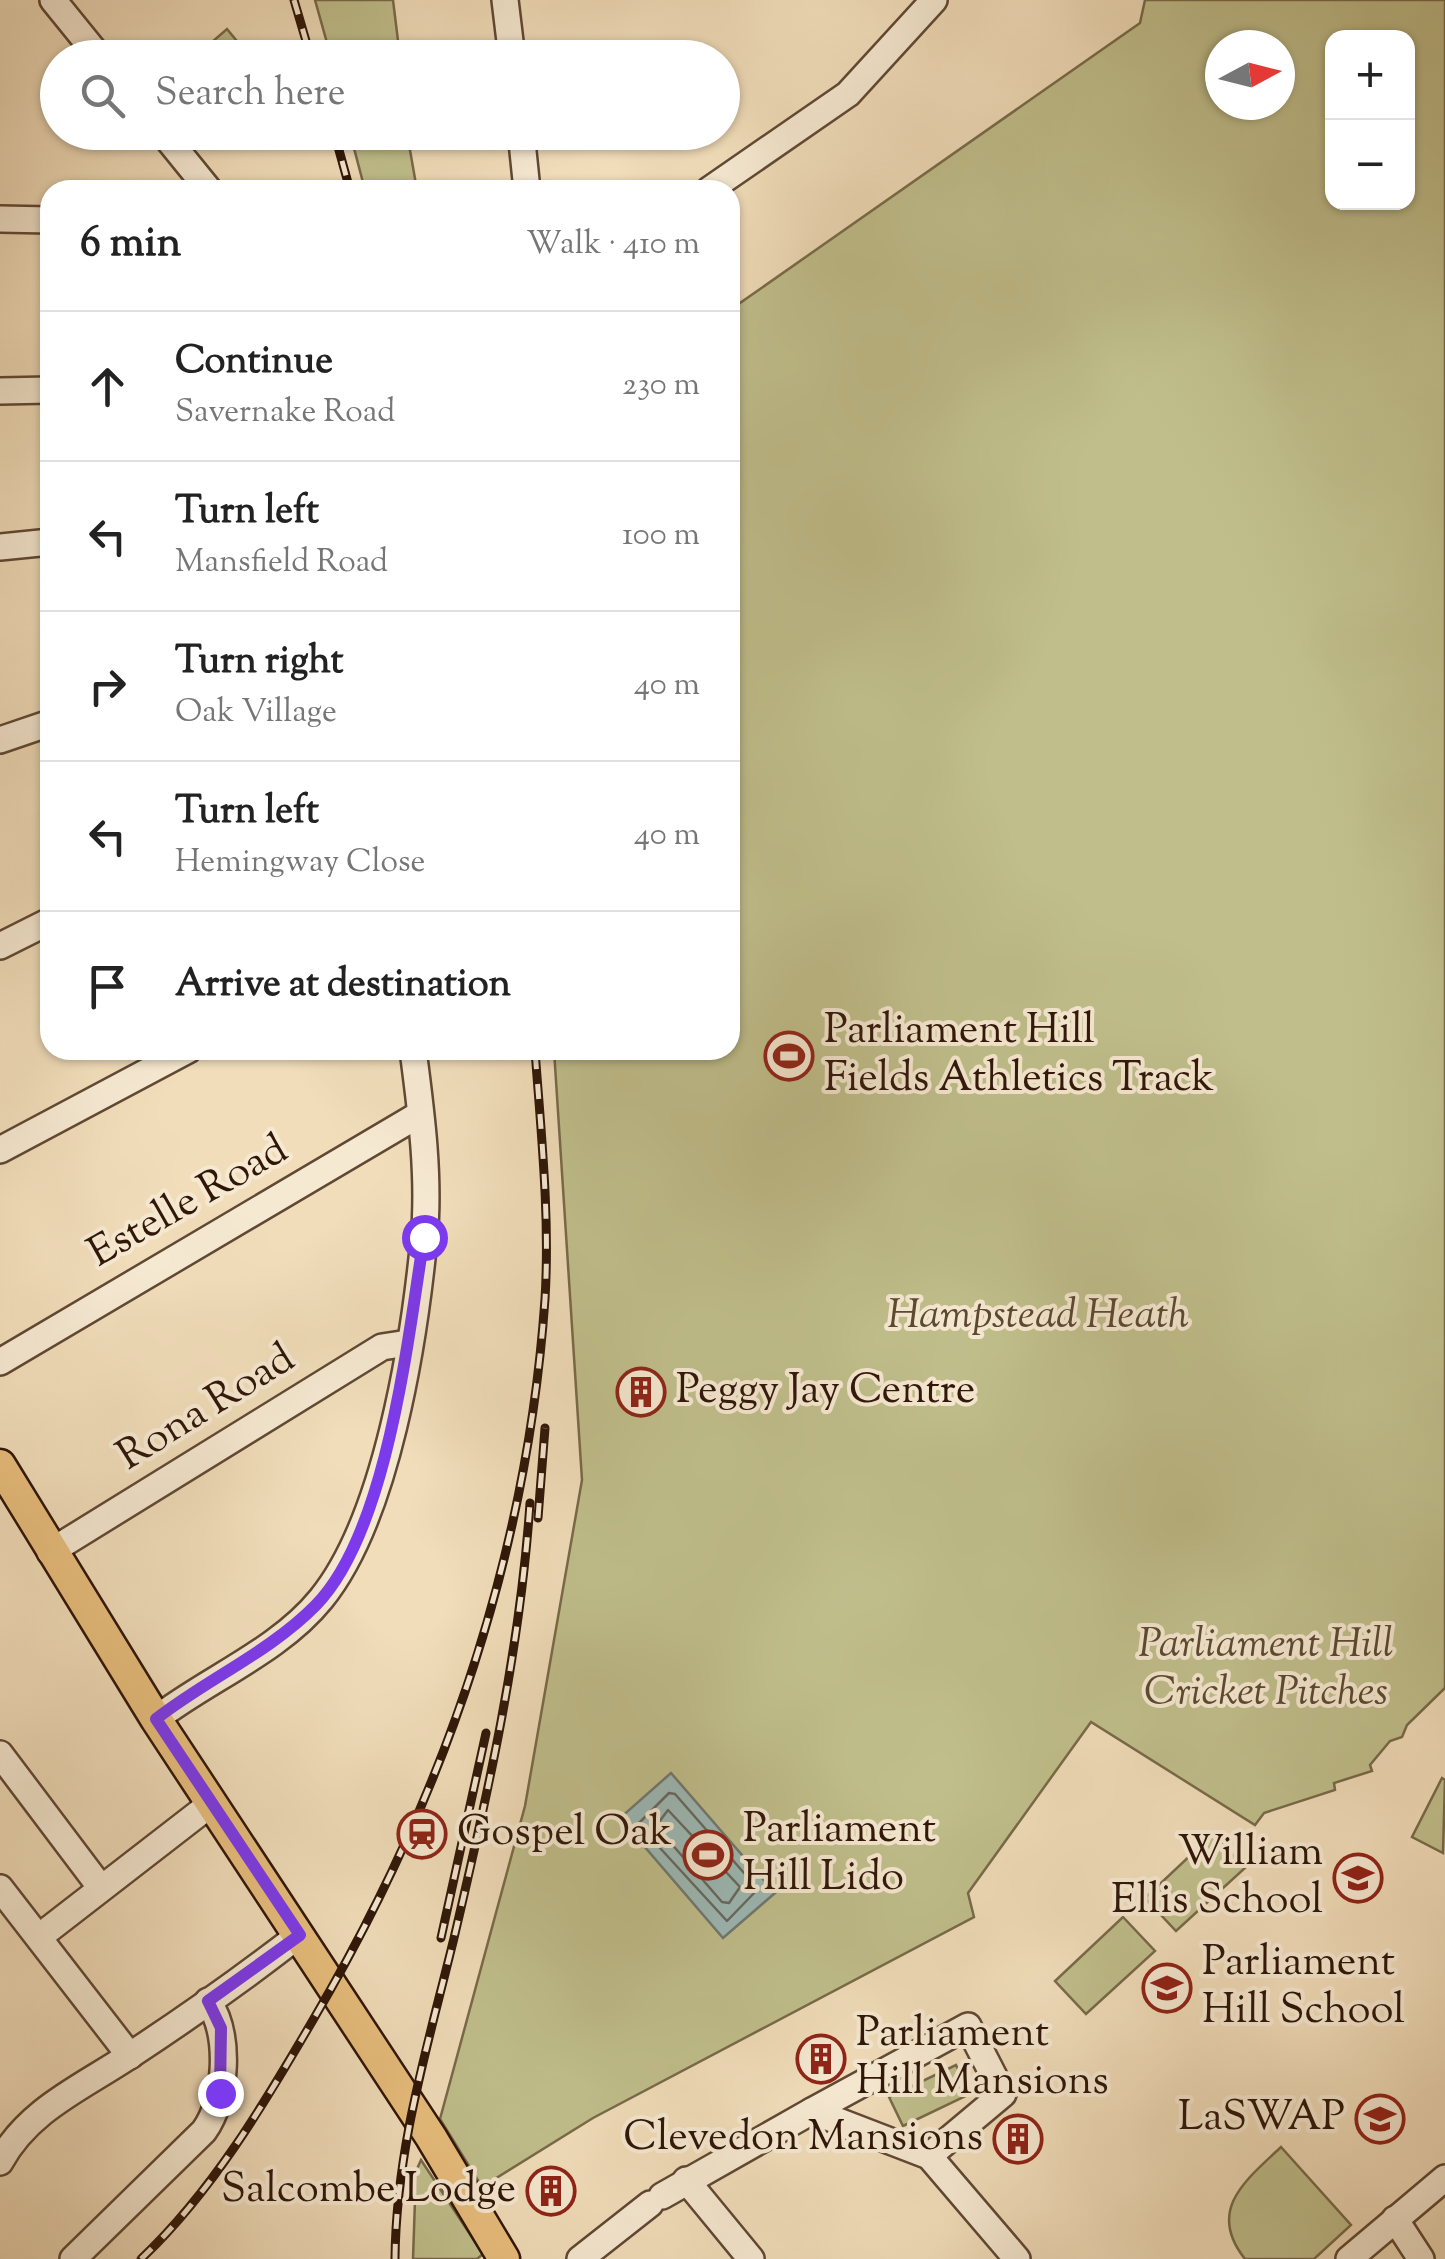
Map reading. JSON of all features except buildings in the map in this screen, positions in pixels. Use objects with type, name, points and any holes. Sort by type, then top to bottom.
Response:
[{"type":"main road","points":[[0,1466],[156,1719],[300,1935],[504,2259]]},
{"type":"street","points":[[53,0],[85,40]]},
{"type":"street","points":[[505,0],[510,40]]},
{"type":"street","points":[[723,180],[848,94],[934,0]]},
{"type":"street","points":[[177,150],[201,180]]},
{"type":"street","points":[[522,150],[527,180]]},
{"type":"street","points":[[0,219],[40,220]]},
{"type":"street","points":[[0,391],[40,390]]},
{"type":"street","points":[[0,546],[40,543]]},
{"type":"street","points":[[0,740],[40,726]]},
{"type":"street","points":[[0,946],[40,926]]},
{"type":"street","points":[[0,1150],[169,1060]]},
{"type":"street","points":[[156,1719],[292,1626],[334,1582],[378,1476],[395,1419],[424,1237],[414,1060]]},
{"type":"street","name":"Estelle Road","points":[[0,1362],[420,1114]]},
{"type":"street","name":"Rona Road","points":[[50,1552],[382,1347],[408,1343]]},
{"type":"street","points":[[0,1754],[100,1888]]},
{"type":"street","points":[[39,1937],[212,1803]]},
{"type":"street","points":[[0,1888],[9,1916],[39,1937],[130,2056]]},
{"type":"street","points":[[0,2162],[14,2137],[32,2117],[130,2056],[300,1935]]},
{"type":"street","points":[[73,2259],[204,2132],[216,2114],[221,2028],[208,2001]]},
{"type":"street","points":[[580,2259],[686,2180],[968,2026],[1004,2094],[928,2156]]},
{"type":"street","points":[[812,2111],[928,2156],[1017,2259]]},
{"type":"street","points":[[1348,2259],[1445,2178]]},
{"type":"street","points":[[686,2180],[751,2259]]},
{"type":"street","points":[[1395,2219],[1421,2259]]},
{"type":"green space","points":[[315,0],[393,0],[398,40],[326,40]]},
{"type":"green space","name":"Hampstead Heath","points":[[1145,0],[1445,0],[1445,1688],[1407,1725],[1402,1737],[1390,1741],[1370,1765],[1372,1771],[1334,1783],[1335,1790],[1264,1813],[1255,1825],[1091,1722],[968,1893],[974,1917],[593,2118],[482,2187],[440,2119],[525,1806],[582,1480],[555,1060],[740,1060],[740,303],[1140,23]]},
{"type":"green space","points":[[227,29],[236,40],[214,40]]},
{"type":"green space","points":[[354,150],[410,150],[415,180],[362,180]]},
{"type":"green space","points":[[1442,1778],[1445,1780],[1443,1853],[1412,1837]]},
{"type":"green space","points":[[1213,1834],[1245,1868],[1176,1931],[1145,1898]]},
{"type":"green space","points":[[1123,1917],[1155,1951],[1086,2014],[1055,1981]]},
{"type":"green space","points":[[956,2065],[970,2094],[903,2126],[889,2097]]},
{"type":"green space","points":[[1281,2147],[1351,2225],[1314,2259],[1245,2259],[1229,2225],[1230,2211],[1244,2184]]},
{"type":"green space","points":[[421,2160],[483,2254],[477,2259],[413,2259],[416,2171]]},
{"type":"water","points":[[671,1773],[775,1893],[723,1938],[620,1818]]},
{"type":"railway","points":[[294,0],[306,40]]},
{"type":"railway","points":[[339,150],[347,180]]},
{"type":"railway","points":[[141,2259],[214,2176],[313,2020],[402,1850],[471,1673],[498,1582],[535,1395],[545,1299],[546,1237],[536,1060]]},
{"type":"railway","points":[[538,1518],[545,1428]]},
{"type":"railway","points":[[395,2259],[407,2137],[501,1722],[519,1613],[530,1503]]},
{"type":"railway","points":[[441,1938],[486,1733]]},
{"type":"place","name":"Parliament Hill Fields Athletics Track","points":[[789,1056]]},
{"type":"place","name":"Peggy Jay Centre","points":[[641,1392]]},
{"type":"place","name":"Gospel Oak","points":[[422,1834]]},
{"type":"place","name":"Parliament Hill Lido","points":[[708,1855]]},
{"type":"place","name":"William Ellis School","points":[[1358,1878]]},
{"type":"place","name":"Parliament Hill School","points":[[1167,1988]]},
{"type":"place","name":"Parliament Hill Mansions","points":[[821,2059]]},
{"type":"place","name":"LaSWAP","points":[[1380,2119]]},
{"type":"place","name":"Clevedon Mansions","points":[[1018,2139]]},
{"type":"place","name":"Salcombe Lodge","points":[[551,2191]]},
{"type":"route","points":[[220,2093],[221,2028],[208,2001],[300,1935],[156,1719],[292,1626],[334,1582],[364,1518],[395,1419],[424,1237]]},
{"type":"park label","name":"Parliament Hill Cricket Pitches","points":[[1266,1670]]}]
